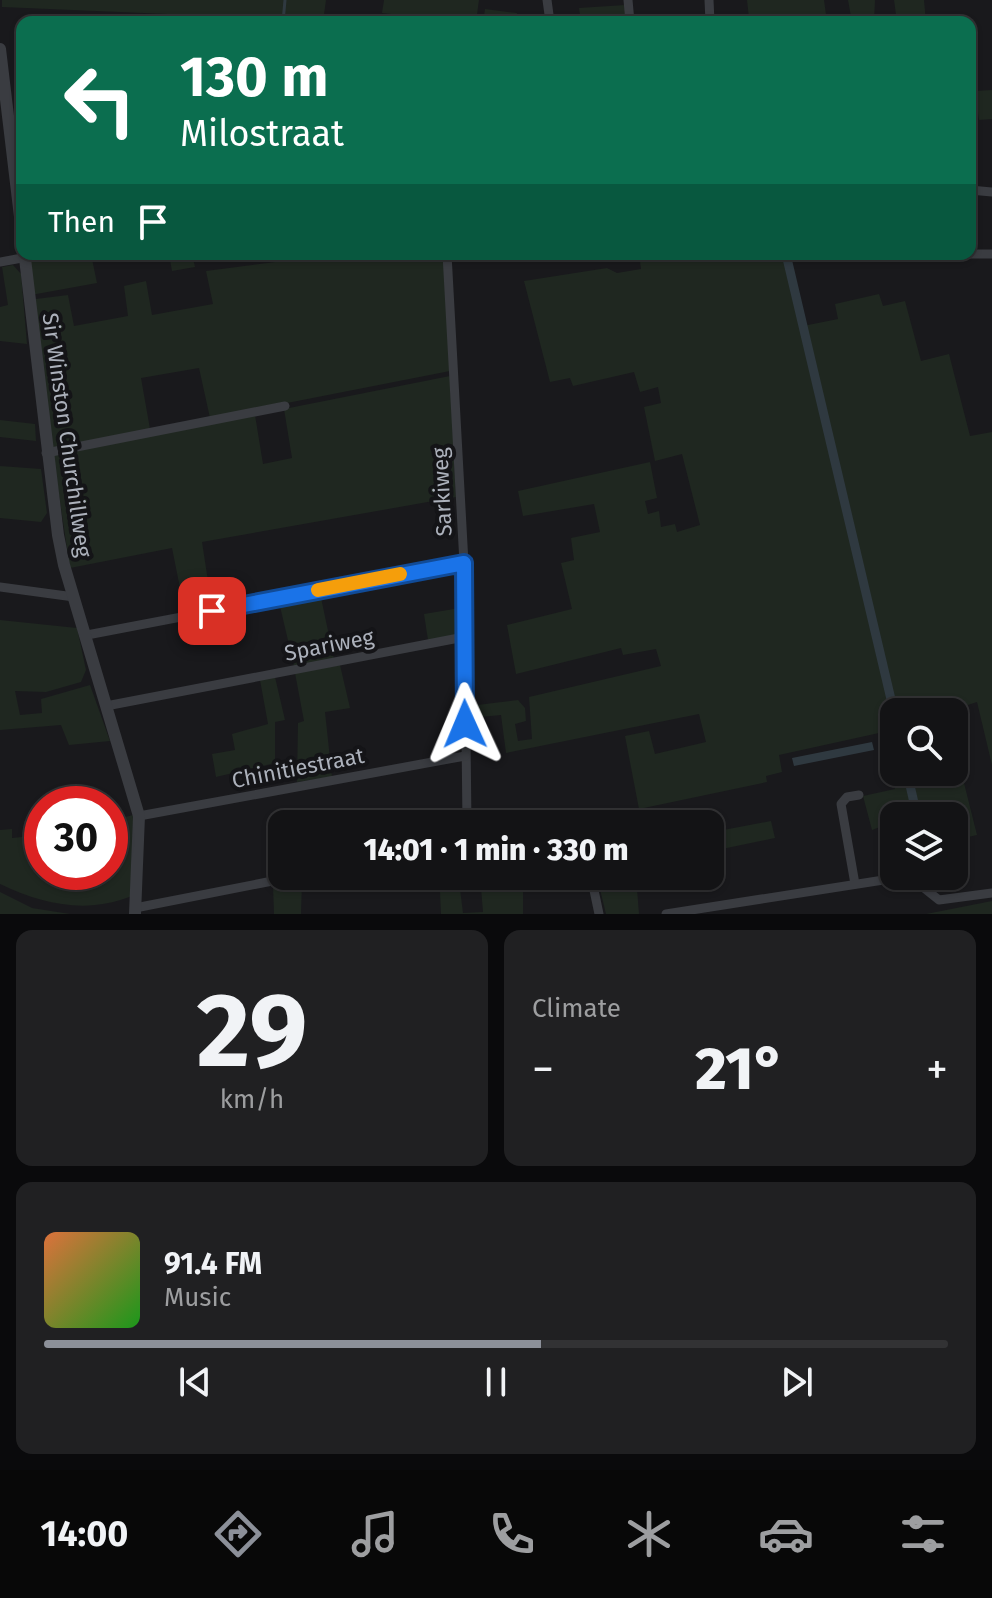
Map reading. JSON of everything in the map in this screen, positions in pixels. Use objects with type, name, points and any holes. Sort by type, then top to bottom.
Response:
[{"type":"street","name":"Sir Winston Churchillweg","points":[[0,49],[3,107],[16,181]]},
{"type":"street","name":"Sir Winston Churchillweg","points":[[22,260],[46,453],[64,565],[139,816],[135,911]]},
{"type":"street","name":"Sarkiweg","points":[[447,260],[464,563],[467,810]]},
{"type":"street","points":[[46,453],[285,406]]},
{"type":"street","points":[[87,635],[464,563]]},
{"type":"street","points":[[0,587],[74,597]]},
{"type":"street","name":"Spariweg","points":[[106,706],[464,637]]},
{"type":"street","name":"Chinitiestraat","points":[[139,816],[465,756]]},
{"type":"street","points":[[855,884],[841,804],[847,797],[859,795]]},
{"type":"street","points":[[666,914],[909,876],[939,900],[992,893]]},
{"type":"street","points":[[135,911],[268,882]]},
{"type":"street","points":[[594,890],[599,914]]},
{"type":"shaded area","points":[[2,0],[326,0],[324,16],[214,16],[2,7]]},
{"type":"shaded area","points":[[384,0],[479,0],[477,16],[382,13]]},
{"type":"shaded area","points":[[747,0],[824,0],[826,16],[749,16]]},
{"type":"shaded area","points":[[848,0],[875,0],[874,16],[851,16]]},
{"type":"shaded area","points":[[894,0],[924,0],[925,16],[896,16]]},
{"type":"shaded area","points":[[625,5],[626,16],[580,16],[579,8]]},
{"type":"shaded area","points":[[485,9],[517,13],[517,16],[484,16]]},
{"type":"shaded area","points":[[992,90],[992,119],[979,120],[976,91]]},
{"type":"shaded area","points":[[30,260],[92,260],[97,283],[31,295]]},
{"type":"shaded area","points":[[170,260],[193,260],[195,267],[172,271]]},
{"type":"shaded area","points":[[290,260],[444,260],[450,371],[210,418],[199,368],[141,378],[150,429],[52,448],[34,303],[36,299],[68,295],[74,326],[128,316],[124,286],[146,281],[152,315],[213,304],[206,271]]},
{"type":"shaded area","points":[[640,260],[787,260],[803,326],[838,319],[835,304],[879,294],[883,306],[905,301],[921,361],[949,354],[970,436],[992,432],[992,765],[977,702],[968,705],[968,698],[880,698],[880,736],[879,733],[779,755],[782,772],[766,776],[767,782],[639,809],[625,736],[649,731],[655,754],[706,742],[699,714],[506,753],[501,715],[470,718],[469,706],[518,700],[525,708],[526,721],[515,724],[518,741],[532,739],[529,697],[661,666],[656,649],[623,655],[621,648],[516,674],[507,625],[572,609],[561,563],[574,560],[571,538],[600,532],[594,504],[523,516],[518,491],[650,462],[657,498],[645,501],[648,514],[659,511],[661,527],[675,524],[677,532],[700,525],[682,454],[655,461],[644,407],[661,403],[658,387],[640,392],[634,372],[573,386],[570,378],[550,382],[524,281],[607,268],[617,273],[641,269]]},
{"type":"shaded area","points":[[13,265],[21,274],[27,344],[0,341],[0,307],[8,305],[2,267]]},
{"type":"shaded area","points":[[450,376],[456,497],[202,542],[212,607],[185,613],[172,548],[70,568],[53,455],[255,415],[263,464],[292,458],[284,409]]},
{"type":"shaded area","points":[[0,420],[35,424],[36,441],[0,437]]},
{"type":"shaded area","points":[[0,466],[41,469],[47,513],[41,522],[0,518]]},
{"type":"shaded area","points":[[320,593],[334,659],[294,666],[279,602]]},
{"type":"shaded area","points":[[460,608],[459,635],[428,640],[424,614]]},
{"type":"shaded area","points":[[0,620],[77,628],[86,670],[81,682],[46,692],[15,691],[20,715],[42,713],[41,699],[90,685],[110,741],[69,745],[61,725],[0,730]]},
{"type":"shaded area","points":[[340,665],[350,708],[325,712],[332,777],[297,782],[298,723],[304,721],[295,673]]},
{"type":"shaded area","points":[[275,677],[285,720],[275,722],[275,763],[216,777],[212,754],[235,750],[232,734],[268,724],[260,680]]},
{"type":"shaded area","points":[[872,742],[874,750],[794,766],[792,758]]},
{"type":"shaded area","points":[[894,786],[965,786],[977,835],[968,837],[968,802],[880,802],[880,827],[872,830],[863,796],[895,789]]},
{"type":"shaded area","points":[[133,815],[132,896],[99,905],[66,905],[0,884],[0,830],[12,829],[12,838],[24,837],[24,890],[128,890],[128,816]]},
{"type":"shaded area","points":[[771,821],[775,838],[724,849],[724,830]]},
{"type":"shaded area","points":[[273,890],[302,890],[301,914],[274,914]]},
{"type":"shaded area","points":[[460,890],[463,913],[483,912],[481,890],[523,890],[523,914],[441,914],[440,892]]},
{"type":"shaded area","points":[[600,890],[637,890],[639,914],[606,914]]},
{"type":"shaded area","points":[[0,892],[32,908],[70,914],[0,914]]},
{"type":"shaded area","points":[[992,901],[992,914],[926,914]]},
{"type":"waterway","points":[[284,16],[285,0]]},
{"type":"waterway","points":[[787,260],[891,698]]},
{"type":"waterway","points":[[910,786],[914,802]]},
{"type":"slow traffic","points":[[318,590],[400,574]]},
{"type":"route","points":[[212,611],[464,563],[465,724]]}]
